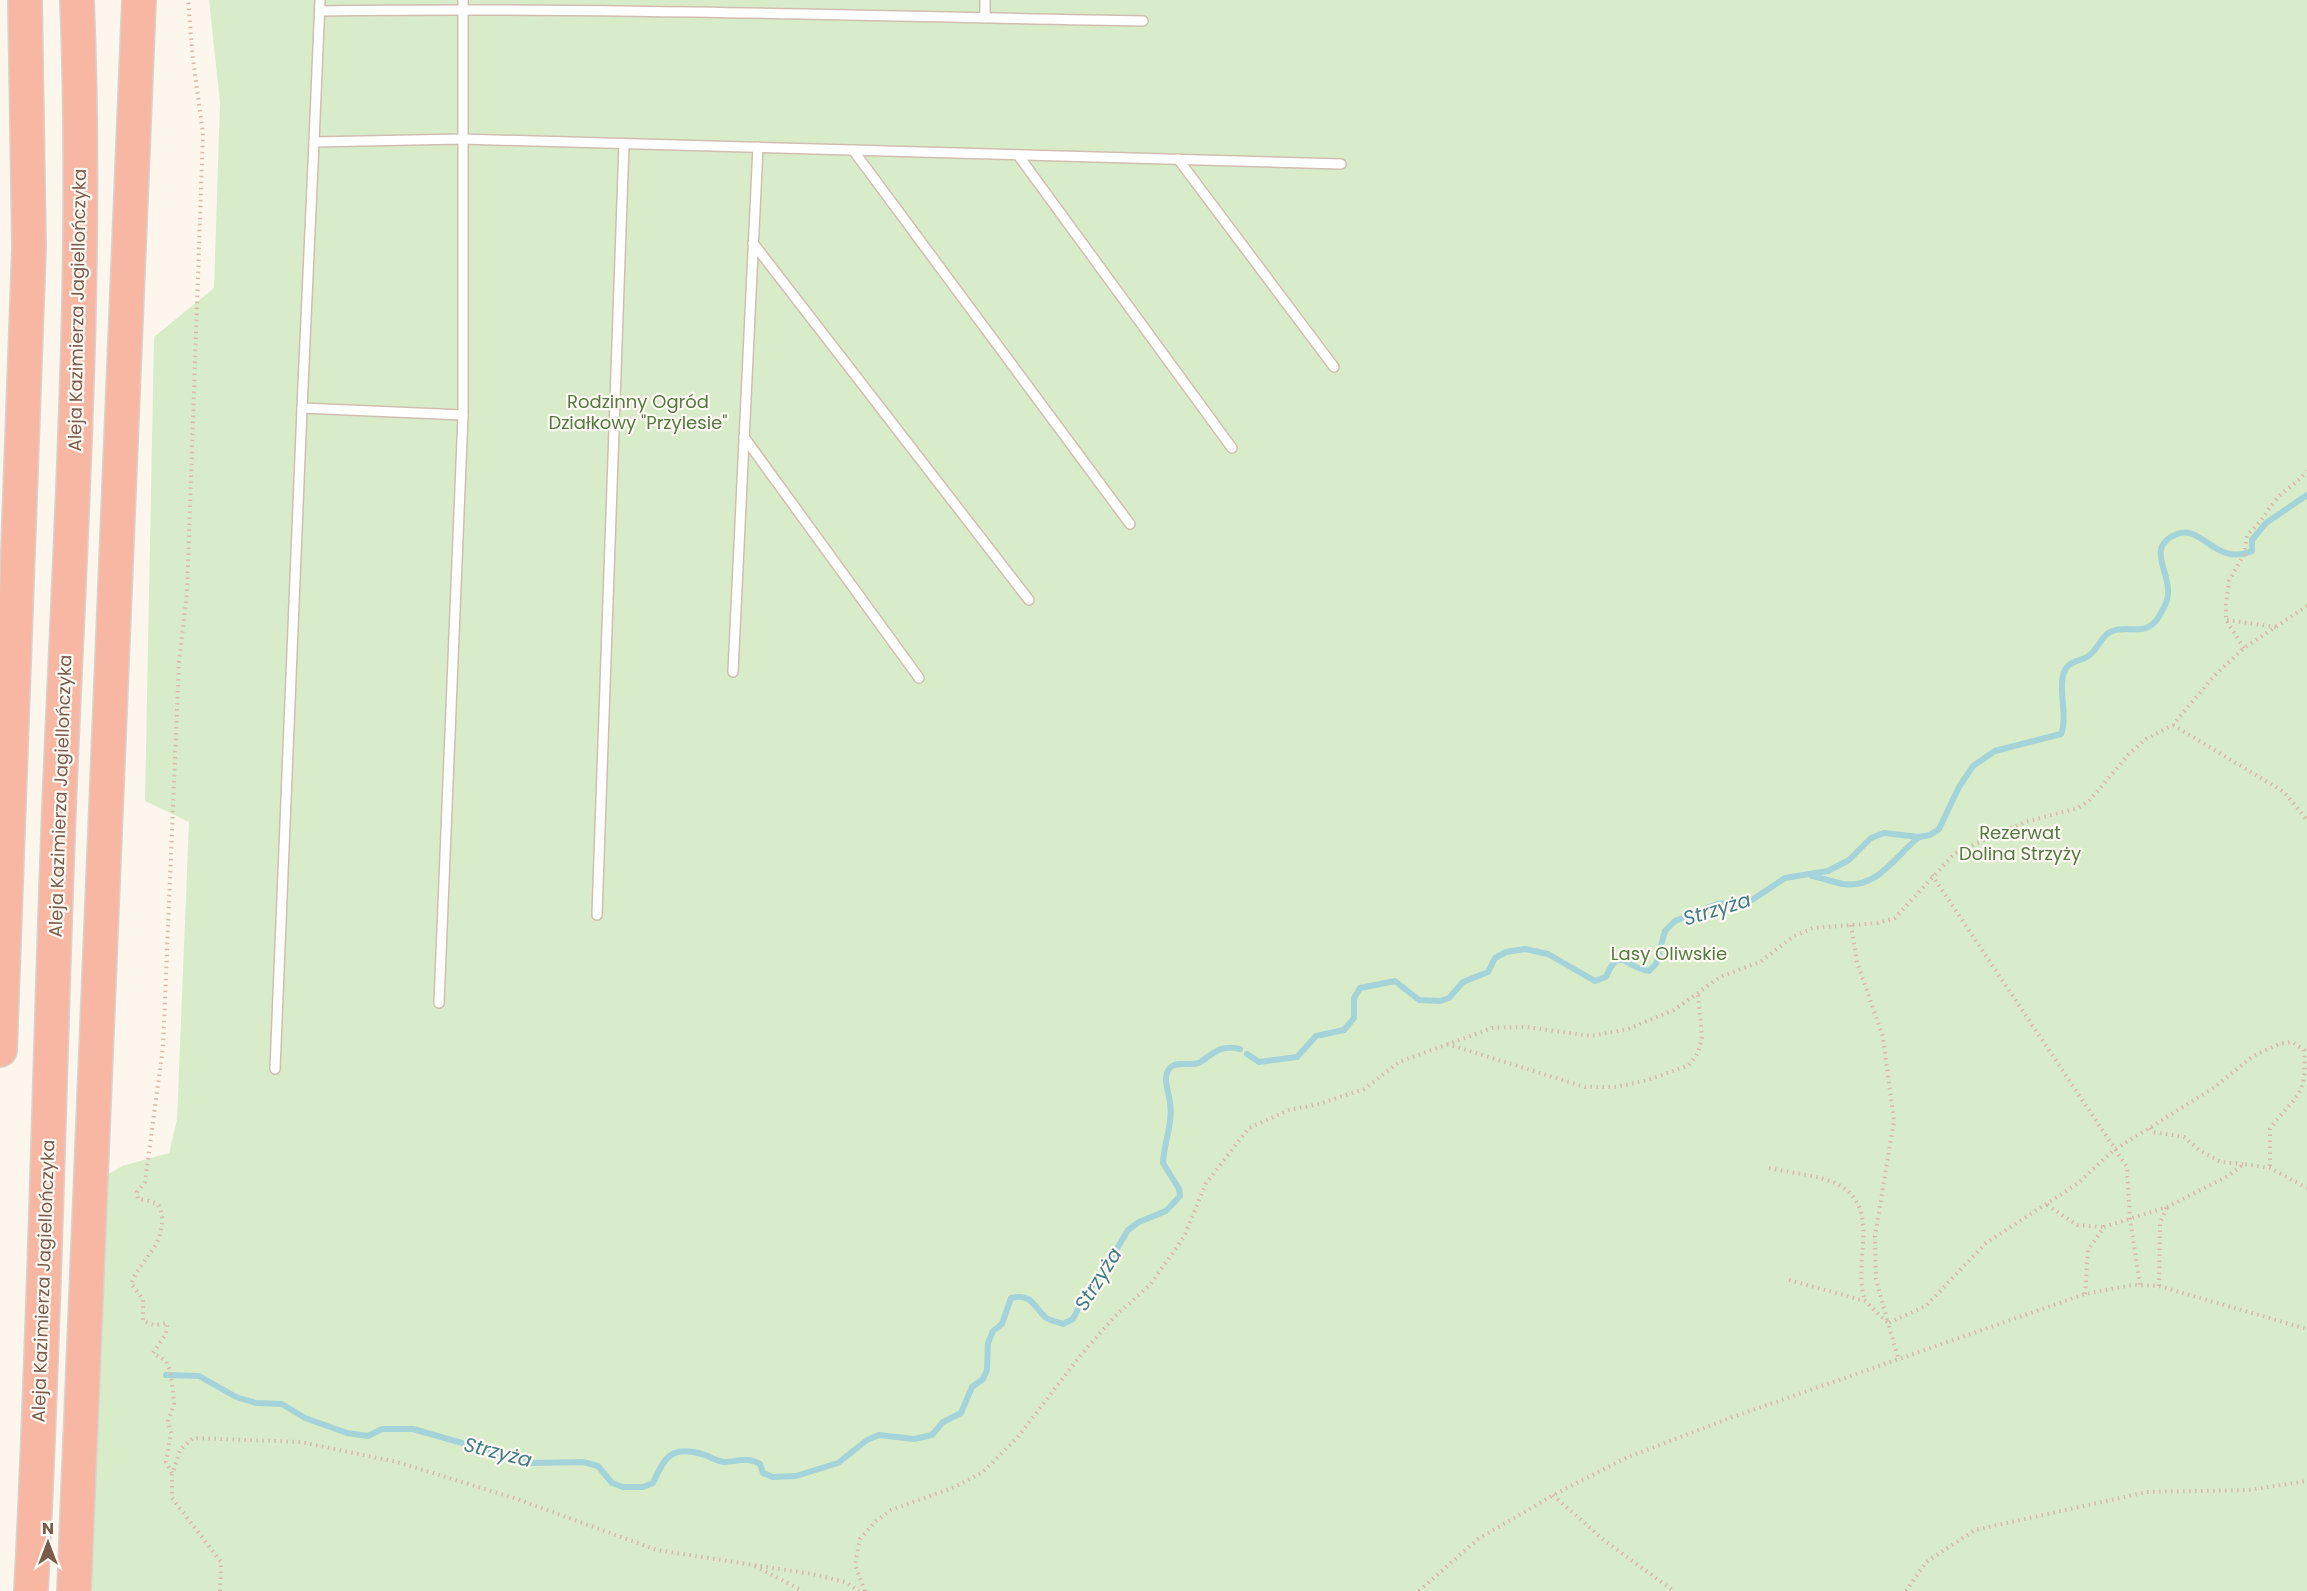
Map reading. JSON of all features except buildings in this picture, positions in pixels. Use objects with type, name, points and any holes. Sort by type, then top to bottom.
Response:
[{"type":"highway","points":[[0,1050],[29,247],[25,0]]},
{"type":"highway","name":"Aleja Kazimierza Jagiellończyka","points":[[31,1591],[76,428],[80,184],[77,0]]},
{"type":"highway","points":[[74,1591],[139,0]]},
{"type":"highway","points":[[0,959],[4,925]]},
{"type":"lane","points":[[275,1070],[320,0]]},
{"type":"lane","points":[[602,0],[602,12]]},
{"type":"lane","points":[[734,0],[734,11]]},
{"type":"lane","points":[[985,0],[985,18]]},
{"type":"lane","points":[[321,11],[463,5],[602,12],[734,11],[1143,21]]},
{"type":"lane","points":[[439,1003],[463,415],[461,139],[463,5]]},
{"type":"lane","points":[[314,142],[461,139],[1341,164]]},
{"type":"lane","points":[[597,915],[624,144]]},
{"type":"lane","points":[[733,672],[758,147]]},
{"type":"lane","points":[[853,150],[1130,524]]},
{"type":"lane","points":[[1018,155],[1232,448]]},
{"type":"lane","points":[[1178,159],[1334,367]]},
{"type":"lane","points":[[753,243],[1029,600]]},
{"type":"lane","points":[[302,408],[463,415]]},
{"type":"lane","points":[[744,437],[919,678]]},
{"type":"path","points":[[172,1473],[166,1462],[171,1433],[168,1421],[174,1404],[171,1373],[165,1361],[153,1353],[166,1334],[167,1323],[154,1325],[143,1321],[143,1299],[131,1284],[137,1269],[155,1248],[162,1233],[161,1210],[157,1204],[138,1199],[136,1192],[146,1182],[163,1047],[179,662],[187,593],[203,133],[188,0]]},
{"type":"path","points":[[2244,648],[2226,620],[2229,581],[2244,554],[2247,535],[2262,522],[2276,499],[2296,485],[2307,471]]},
{"type":"path","points":[[865,1591],[855,1565],[860,1539],[876,1521],[891,1510],[955,1487],[983,1472],[1017,1438],[1087,1348],[1115,1316],[1150,1285],[1184,1237],[1206,1184],[1249,1128],[1289,1110],[1319,1104],[1364,1089],[1400,1062],[1492,1028],[1526,1027],[1591,1036],[1628,1029],[1674,1010],[1720,977],[1760,962],[1794,936],[1812,928],[1878,923],[1895,918],[1932,875],[1955,853],[2025,822],[2078,808],[2089,801],[2129,754],[2146,739],[2173,725],[2214,676],[2244,648],[2307,606]]},
{"type":"path","points":[[2226,620],[2277,627]]},
{"type":"path","points":[[2173,725],[2284,792],[2307,819]]},
{"type":"path","points":[[1932,875],[2127,1167],[2130,1218],[2140,1285]]},
{"type":"path","points":[[1851,925],[1857,962],[1883,1037],[1894,1121],[1875,1236],[1876,1279],[1899,1361]]},
{"type":"path","points":[[1446,1044],[1585,1087],[1616,1087],[1648,1080],[1689,1065],[1698,1053],[1702,1037],[1698,994]]},
{"type":"path","points":[[1888,1323],[1926,1306],[1986,1243],[2077,1184],[2114,1150],[2215,1087],[2253,1056],[2280,1044],[2292,1042],[2304,1050],[2306,1073],[2303,1091],[2270,1129],[2270,1167]]},
{"type":"path","points":[[2150,1128],[2153,1132],[2184,1137],[2199,1150],[2221,1162],[2270,1167],[2307,1188]]},
{"type":"path","points":[[2047,1205],[2077,1225],[2104,1227],[2167,1207],[2228,1176],[2244,1164]]},
{"type":"path","points":[[1769,1168],[1837,1182],[1853,1194],[1864,1221],[1860,1281],[1865,1301]]},
{"type":"path","points":[[2159,1286],[2160,1223],[2167,1207]]},
{"type":"path","points":[[2085,1294],[2088,1250],[2104,1227]]},
{"type":"path","points":[[1789,1280],[1865,1301],[1888,1323]]},
{"type":"path","points":[[1419,1591],[1478,1539],[1553,1495],[1637,1454],[1730,1418],[1899,1361],[2085,1294],[2110,1288],[2159,1286],[2307,1329]]},
{"type":"path","points":[[220,1591],[221,1562],[172,1498],[172,1473],[180,1450],[193,1438],[301,1442],[397,1462],[514,1498],[657,1550],[846,1582],[859,1591]]},
{"type":"path","points":[[1906,1591],[1926,1562],[1975,1530],[2147,1492],[2249,1490],[2307,1481]]},
{"type":"path","points":[[1553,1495],[1605,1541],[1674,1591]]},
{"type":"path","points":[[752,1565],[803,1591]]},
{"type":"green space","name":"Lasy Oliwskie","points":[[209,0],[2307,0],[2307,1591],[86,1591],[102,1178],[122,1166],[169,1153],[177,1120],[189,822],[145,801],[154,337],[214,288],[220,103]]},
{"type":"waterway","name":"Strzyża","points":[[1247,1054],[1259,1062],[1297,1057],[1316,1036],[1344,1030],[1354,1018],[1354,998],[1360,988],[1395,981],[1419,1000],[1440,1001],[1449,998],[1463,982],[1488,972],[1495,958],[1506,952],[1525,949],[1548,954],[1595,981],[1606,977],[1611,967],[1619,960],[1649,971],[1656,964],[1665,931],[1675,921],[1717,904],[1752,900],[1785,878],[1828,871],[1849,860],[1871,838],[1884,833],[1919,837],[1930,835],[1939,829],[1959,787],[1973,766],[1995,751],[2061,734],[2064,717],[2062,681],[2069,665],[2091,654],[2108,633],[2119,629],[2145,628],[2157,620],[2168,595],[2168,585],[2161,560],[2162,546],[2168,539],[2177,534],[2186,533],[2229,554],[2252,551],[2252,540],[2266,523],[2307,495]]},
{"type":"waterway","points":[[1812,876],[1843,884],[1866,881],[1885,870],[1919,837]]},
{"type":"waterway","name":"Strzyża","points":[[166,1375],[199,1376],[236,1397],[256,1403],[282,1404],[305,1418],[347,1433],[368,1436],[382,1429],[413,1429],[532,1463],[583,1462],[598,1466],[612,1483],[623,1487],[643,1487],[653,1483],[665,1460],[683,1451],[702,1454],[724,1462],[751,1460],[760,1464],[763,1473],[773,1477],[796,1476],[838,1463],[867,1440],[879,1435],[914,1439],[932,1435],[943,1422],[961,1413],[972,1387],[983,1379],[987,1370],[988,1343],[993,1331],[1002,1324],[1011,1298],[1023,1297],[1034,1304],[1045,1317],[1063,1324],[1073,1319],[1086,1293],[1102,1274],[1128,1230],[1139,1222],[1166,1211],[1180,1196],[1179,1189],[1163,1163],[1170,1118],[1166,1074],[1175,1065],[1198,1063],[1224,1048],[1240,1049]]},
{"type":"park label","name":"Rodzinny Ogród Działkowy \"Przylesie\"","points":[[638,411]]},
{"type":"park label","name":"Rezerwat Dolina Strzyży","points":[[2020,842]]}]
